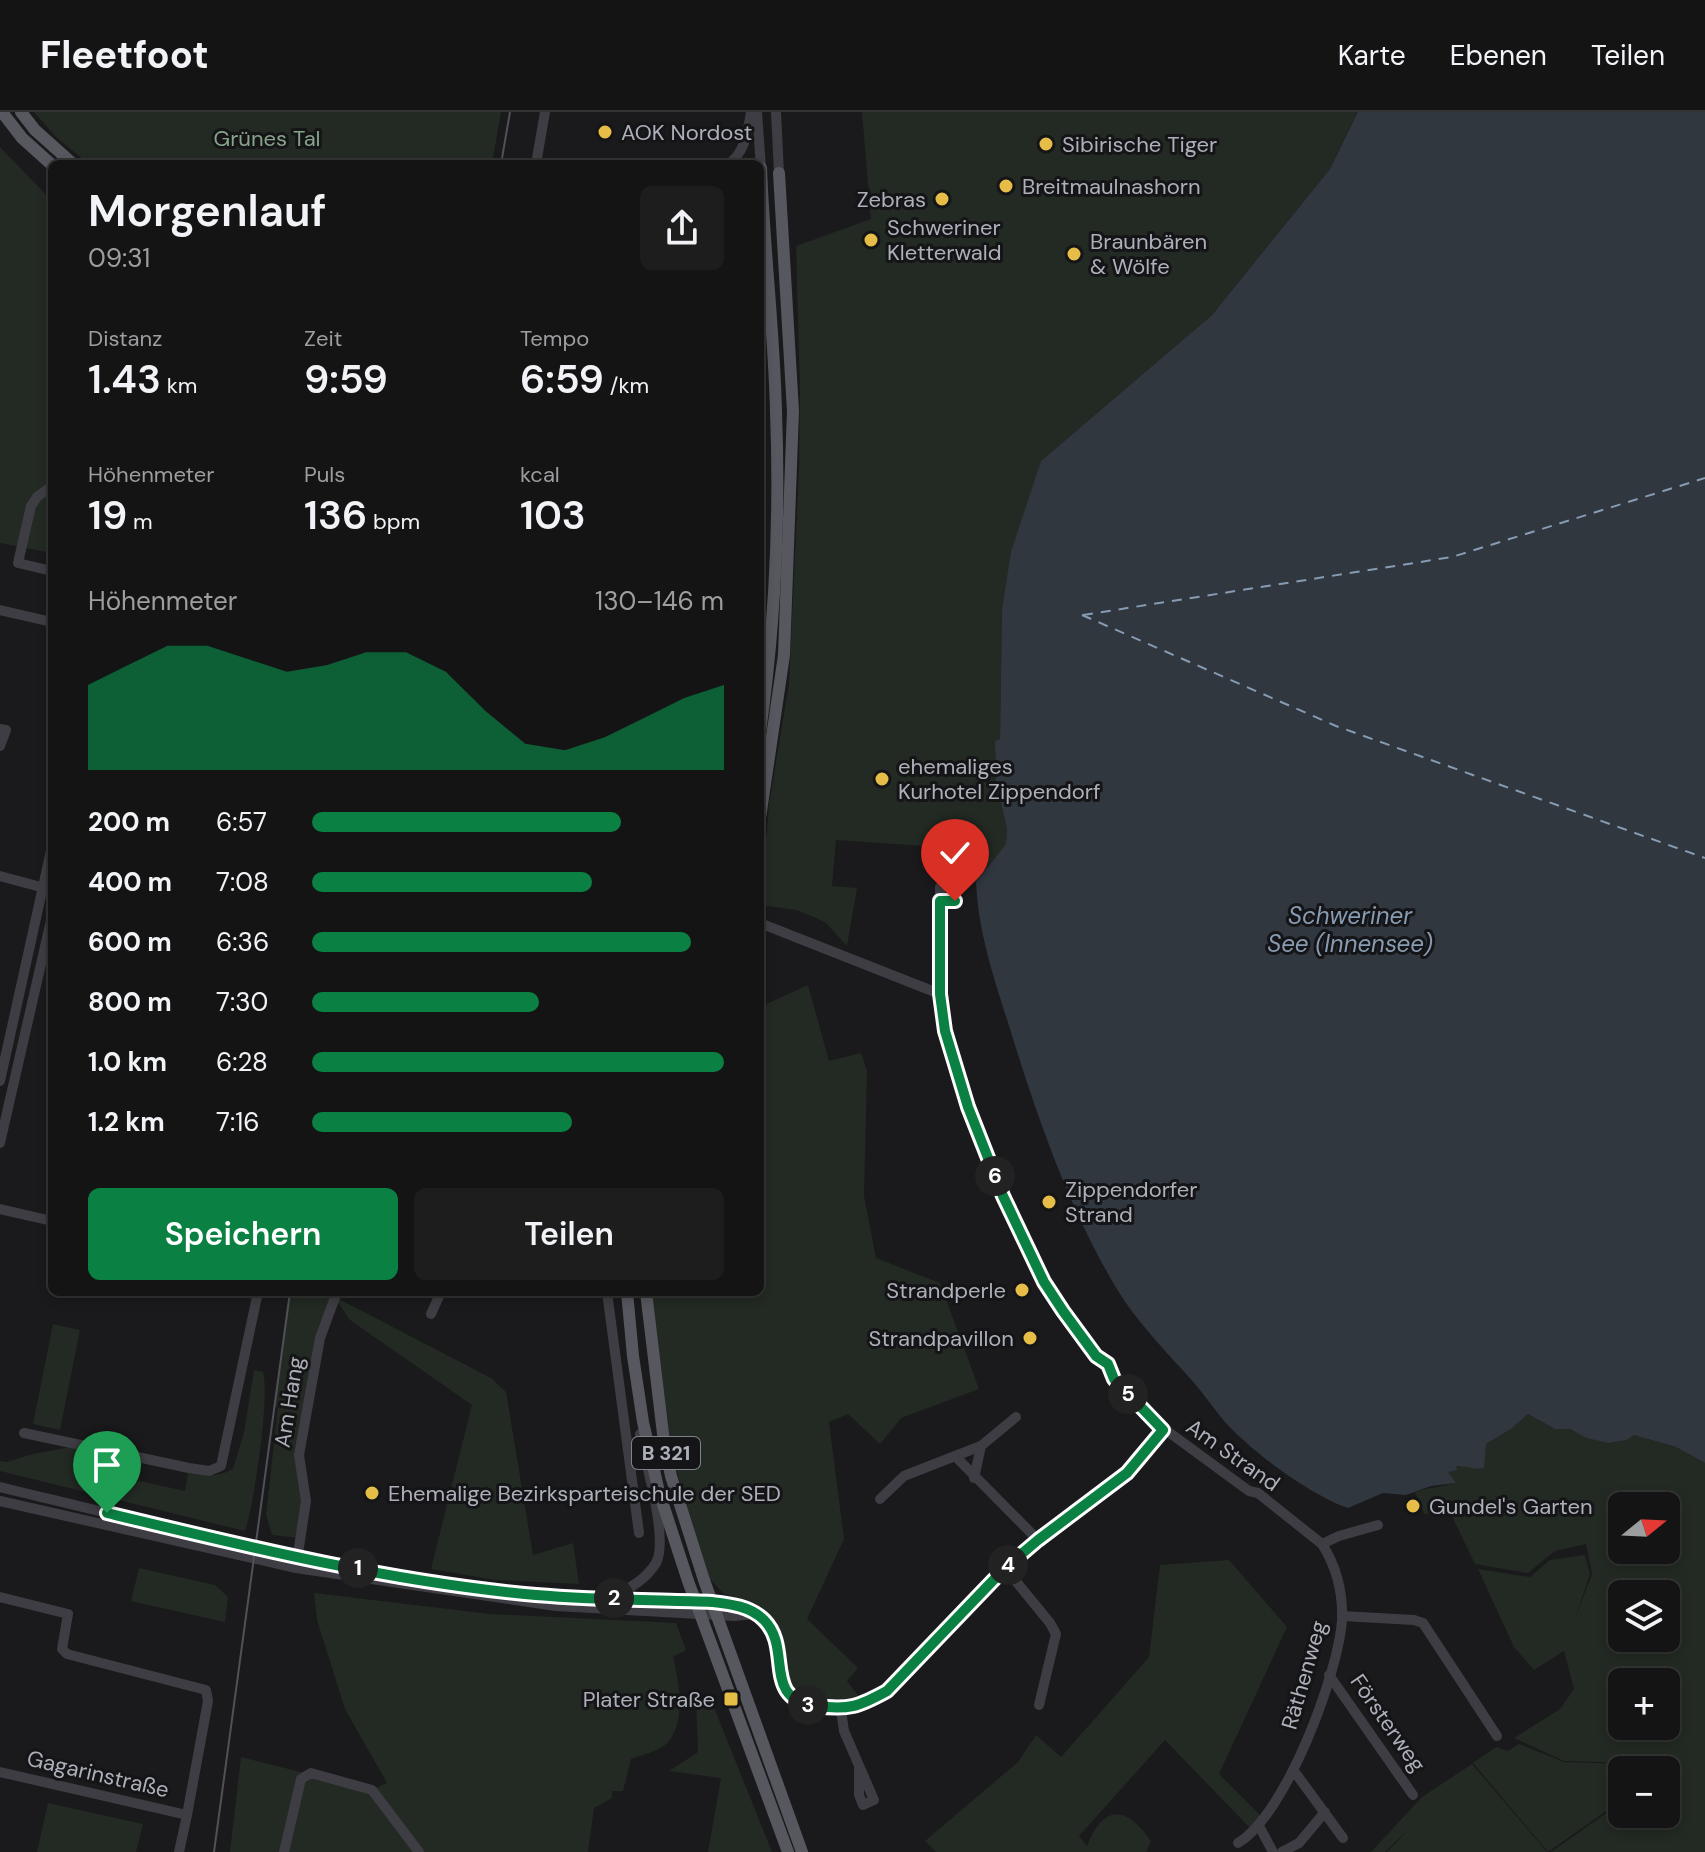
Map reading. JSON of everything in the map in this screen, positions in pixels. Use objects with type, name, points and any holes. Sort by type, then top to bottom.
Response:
[{"type":"main road","points":[[2,112],[22,138],[48,161]]},
{"type":"main road","points":[[21,112],[35,130],[69,160]]},
{"type":"main road","points":[[764,169],[779,173]]},
{"type":"main road","points":[[764,181],[779,173]]},
{"type":"main road","points":[[764,791],[784,655],[793,411],[779,173]]},
{"type":"main road","points":[[764,232],[776,427],[776,538],[771,639],[764,698]]},
{"type":"main road","name":"B 321","points":[[627,1296],[633,1356],[650,1459],[700,1615],[788,1852]]},
{"type":"main road","name":"B 321","points":[[647,1296],[667,1458],[714,1609],[802,1852]]},
{"type":"street","points":[[537,160],[545,112]]},
{"type":"street","points":[[734,160],[748,133],[754,112]]},
{"type":"street","points":[[754,112],[759,160]]},
{"type":"street","points":[[776,112],[779,173]]},
{"type":"street","points":[[48,489],[31,506],[18,563],[48,570]]},
{"type":"street","points":[[0,610],[48,621]]},
{"type":"street","points":[[0,729],[6,730],[0,746]]},
{"type":"street","points":[[0,876],[47,888],[29,948],[0,1081]]},
{"type":"street","name":"Am Strand","points":[[940,887],[940,994],[945,1031],[968,1107],[1003,1196],[1044,1282],[1096,1356],[1108,1364],[1114,1379],[1163,1430],[1249,1491],[1258,1493],[1322,1544]]},
{"type":"street","points":[[940,901],[955,901]]},
{"type":"street","points":[[764,925],[940,994]]},
{"type":"street","points":[[0,1143],[48,953],[29,948]]},
{"type":"street","points":[[0,1209],[48,1220]]},
{"type":"street","points":[[24,1433],[209,1471],[221,1466],[257,1296]]},
{"type":"street","name":"Am Hang","points":[[296,1563],[306,1501],[299,1455],[320,1338],[336,1296]]},
{"type":"street","points":[[431,1314],[439,1296]]},
{"type":"street","points":[[608,1296],[639,1533]]},
{"type":"street","name":"B 321","points":[[607,1598],[635,1584],[647,1573],[655,1563],[660,1544],[638,1422],[633,1356]]},
{"type":"street","points":[[880,1499],[904,1476],[981,1446],[1016,1417]]},
{"type":"street","points":[[0,1487],[296,1563],[537,1595],[696,1602],[714,1609],[758,1614],[774,1635],[782,1681],[790,1697],[802,1703],[841,1710],[887,1691],[1005,1568],[1127,1473],[1163,1430]]},
{"type":"street","points":[[974,1478],[981,1446]]},
{"type":"street","points":[[955,1456],[1038,1540]]},
{"type":"street","points":[[0,1501],[296,1563],[556,1606],[700,1615],[714,1609]]},
{"type":"street","points":[[1322,1544],[1378,1525]]},
{"type":"street","name":"Räthenweg","points":[[1238,1843],[1259,1826],[1294,1771],[1310,1733],[1340,1637],[1342,1616],[1338,1581],[1333,1563],[1322,1544]]},
{"type":"street","points":[[1005,1568],[1056,1634],[1039,1705]]},
{"type":"street","name":"Gagarinstraße","points":[[0,1597],[68,1614],[62,1649],[67,1654],[206,1690],[208,1701],[187,1815],[0,1772]]},
{"type":"street","points":[[1342,1616],[1423,1623],[1497,1736]]},
{"type":"street","name":"Försterweg","points":[[1329,1675],[1413,1795]]},
{"type":"street","points":[[841,1710],[844,1731],[859,1768]]},
{"type":"street","points":[[1294,1771],[1343,1838]]},
{"type":"street","points":[[284,1852],[301,1779],[311,1773],[372,1790],[419,1852]]},
{"type":"street","points":[[1282,1852],[1299,1843],[1325,1812]]},
{"type":"street","points":[[179,1852],[187,1815]]},
{"type":"street","points":[[1259,1826],[1273,1852]]},
{"type":"green space","name":"Grünes Tal","points":[[34,112],[501,112],[493,160],[84,160],[56,137]]},
{"type":"green space","points":[[862,112],[1358,112],[1330,169],[1212,315],[1041,461],[1002,610],[1000,740],[995,741],[996,781],[1007,829],[1006,845],[976,882],[940,887],[940,847],[836,840],[832,886],[857,888],[847,946],[825,922],[797,910],[764,906],[764,841],[789,684],[799,469],[796,246],[871,219]]},
{"type":"green space","points":[[0,147],[48,197],[48,552],[0,543]]},
{"type":"green space","points":[[808,985],[829,1061],[861,1053],[867,1071],[864,1196],[876,1258],[940,1283],[979,1389],[901,1418],[880,1444],[848,1414],[829,1422],[844,1539],[807,1619],[858,1668],[847,1681],[860,1698],[834,1705],[802,1698],[793,1690],[787,1679],[774,1620],[756,1604],[723,1593],[710,1579],[682,1492],[670,1440],[652,1296],[764,1296],[764,1005]]},
{"type":"green space","points":[[289,1296],[335,1296],[491,1378],[506,1392],[533,1555],[573,1543],[579,1584],[495,1580],[431,1569],[472,1405],[350,1320],[335,1298],[320,1338],[299,1455],[306,1501],[300,1538],[272,1535],[266,1515],[278,1407],[275,1406]]},
{"type":"green space","points":[[53,1324],[80,1330],[60,1430],[33,1424]]},
{"type":"green space","points":[[254,1370],[263,1372],[263,1426],[245,1531],[0,1471],[0,1461],[82,1445],[77,1467],[185,1491],[188,1473],[211,1475],[233,1469],[244,1433]]},
{"type":"green space","points":[[1528,1414],[1555,1429],[1570,1429],[1586,1438],[1608,1443],[1627,1440],[1634,1435],[1676,1447],[1705,1463],[1705,1852],[1551,1852],[1608,1812],[1608,1828],[1680,1828],[1680,1756],[1608,1756],[1608,1762],[1564,1761],[1514,1738],[1560,1709],[1574,1689],[1564,1651],[1534,1670],[1514,1647],[1478,1569],[1530,1577],[1550,1560],[1585,1555],[1590,1574],[1575,1619],[1592,1574],[1586,1544],[1555,1551],[1528,1573],[1475,1564],[1450,1512],[1424,1514],[1415,1492],[1455,1483],[1447,1472],[1456,1466],[1466,1466],[1486,1444]]},
{"type":"green space","points":[[1229,1560],[1287,1627],[1219,1774],[1261,1816],[1250,1828],[1165,1740],[1079,1836],[1087,1846],[1108,1816],[1125,1816],[1142,1829],[1151,1841],[1146,1852],[936,1852],[925,1841],[1018,1762],[1036,1735],[1061,1757],[1149,1657],[1160,1565]]},
{"type":"green space","points":[[139,1568],[215,1585],[228,1597],[225,1622],[131,1601]]},
{"type":"green space","points":[[314,1593],[490,1614],[676,1623],[686,1650],[673,1657],[680,1702],[673,1736],[663,1746],[631,1759],[623,1791],[612,1791],[612,1798],[594,1808],[588,1852],[230,1852],[241,1757],[372,1790],[387,1783],[345,1709],[317,1620]]},
{"type":"green space","points":[[709,1695],[772,1852],[708,1852],[721,1778],[669,1771],[698,1752],[696,1698]]},
{"type":"green space","points":[[1519,1744],[1564,1762],[1608,1763],[1608,1810],[1548,1852],[1473,1763],[1496,1747],[1508,1751]]},
{"type":"green space","points":[[1472,1764],[1547,1852],[1387,1852],[1410,1828],[1385,1852],[1371,1852],[1422,1797]]},
{"type":"green space","points":[[48,1803],[143,1824],[136,1852],[37,1852]]},
{"type":"water","name":"Schweriner See (Innensee)","points":[[1358,112],[1705,112],[1705,1463],[1676,1447],[1634,1435],[1627,1440],[1608,1443],[1586,1438],[1570,1429],[1555,1429],[1528,1414],[1486,1444],[1484,1468],[1456,1466],[1457,1470],[1448,1472],[1456,1483],[1431,1486],[1406,1495],[1383,1493],[1348,1508],[1300,1483],[1236,1434],[1143,1325],[1115,1286],[1068,1193],[1031,1095],[988,957],[976,882],[1006,844],[1007,829],[996,781],[995,741],[1000,739],[1002,610],[1011,552],[1041,461],[1212,315],[1330,169]]},
{"type":"ferry route","points":[[1083,615],[1452,557],[1705,478]]},
{"type":"ferry route","points":[[1082,615],[1336,726],[1705,858]]},
{"type":"tram line","points":[[502,160],[510,112]]},
{"type":"tram line","points":[[214,1852],[289,1296]]},
{"type":"place","name":"AOK Nordost","points":[[605,132]]},
{"type":"place","name":"Sibirische Tiger","points":[[1046,144]]},
{"type":"place","name":"Breitmaulnashorn","points":[[1006,186]]},
{"type":"place","name":"Zebras","points":[[942,199]]},
{"type":"place","name":"Schweriner Kletterwald","points":[[871,240]]},
{"type":"place","name":"Braunbären & Wölfe","points":[[1074,254]]},
{"type":"place","name":"ehemaliges Kurhotel Zippendorf","points":[[882,779]]},
{"type":"place","name":"Zippendorfer Strand","points":[[1049,1202]]},
{"type":"place","name":"Strandperle","points":[[1022,1290]]},
{"type":"place","name":"Strandpavillon","points":[[1030,1338]]},
{"type":"place","name":"Ehemalige Bezirksparteischule der SED","points":[[372,1493]]},
{"type":"place","name":"Gundel's Garten","points":[[1413,1506]]},
{"type":"place","name":"Plater Straße","points":[[731,1699]]},
{"type":"route","points":[[107,1513],[297,1557],[487,1589],[537,1595],[712,1602],[738,1606],[758,1614],[771,1629],[782,1681],[787,1693],[797,1702],[841,1710],[887,1691],[1005,1568],[1127,1473],[1163,1430],[1114,1379],[1108,1364],[1096,1356],[1044,1282],[989,1161],[958,1077],[945,1031],[940,994],[940,901],[955,901]]}]
